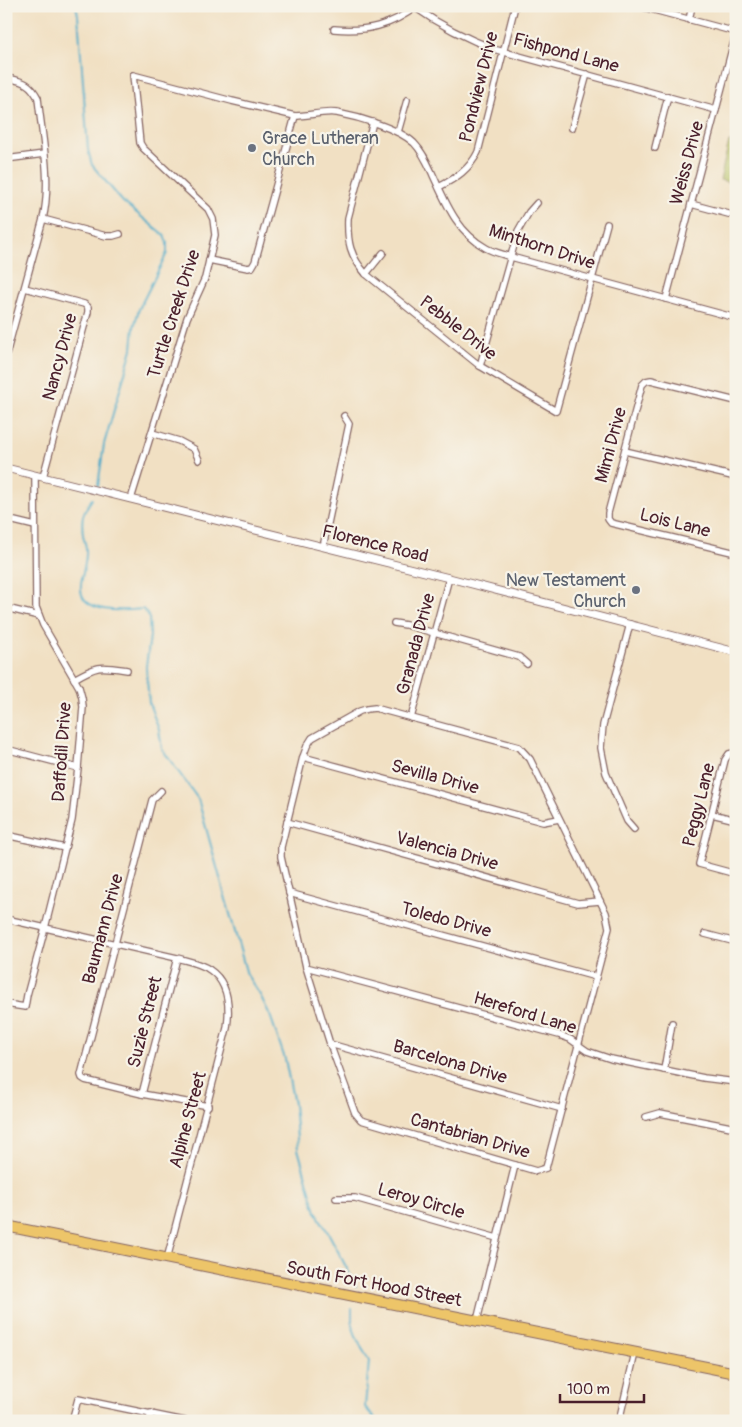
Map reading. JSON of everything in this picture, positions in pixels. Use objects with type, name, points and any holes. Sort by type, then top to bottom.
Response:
[{"type":"highway","name":"South Fort Hood Street","points":[[6,1226],[736,1373]]},
{"type":"street","name":"Pondview Drive","points":[[439,187],[466,170],[474,161],[478,152],[515,6]]},
{"type":"street","points":[[639,6],[736,33]]},
{"type":"street","points":[[689,20],[692,6]]},
{"type":"street","name":"Fishpond Lane","points":[[417,7],[432,20],[448,29],[468,39],[504,52],[716,110]]},
{"type":"street","points":[[334,29],[353,31],[372,28],[393,21],[417,7]]},
{"type":"street","name":"Weiss Drive","points":[[666,299],[736,33]]},
{"type":"street","points":[[572,128],[587,74]]},
{"type":"street","name":"Minthorn Drive","points":[[133,75],[295,116],[336,113],[373,122],[398,132],[409,138],[421,151],[451,213],[468,235],[487,248],[510,257],[736,318]]},
{"type":"street","name":"Turtle Creek Drive","points":[[131,499],[187,318],[205,278],[215,235],[213,219],[208,209],[143,148],[139,138],[133,75]]},
{"type":"street","points":[[6,355],[43,219],[47,185],[38,98],[30,86],[23,81],[8,78]]},
{"type":"street","points":[[655,148],[668,96]]},
{"type":"street","points":[[398,132],[407,100]]},
{"type":"street","points":[[209,260],[248,268],[252,267],[255,262],[295,116]]},
{"type":"street","name":"Pebble Drive","points":[[373,122],[348,218],[347,234],[350,251],[356,263],[366,274],[480,366],[556,411],[592,279]]},
{"type":"street","points":[[6,159],[44,154]]},
{"type":"street","points":[[480,366],[518,231],[529,212],[537,203]]},
{"type":"street","points":[[691,204],[736,216]]},
{"type":"street","points":[[43,219],[106,236],[120,234]]},
{"type":"street","points":[[592,279],[607,224]]},
{"type":"street","points":[[366,274],[383,253]]},
{"type":"street","name":"Nancy Drive","points":[[25,288],[84,304],[88,307],[43,478]]},
{"type":"street","name":"Mimi Drive","points":[[608,519],[642,385],[646,381],[651,380],[736,401]]},
{"type":"street","points":[[323,547],[349,424],[344,416]]},
{"type":"street","points":[[152,433],[178,441],[194,449],[199,460]]},
{"type":"street","points":[[625,451],[736,477]]},
{"type":"street","name":"Florence Road","points":[[6,468],[449,578],[736,652]]},
{"type":"street","name":"Daffodil Drive","points":[[6,1004],[25,1007],[26,995],[72,820],[83,707],[81,693],[39,616],[36,607],[35,475]]},
{"type":"street","points":[[6,518],[35,526]]},
{"type":"street","name":"Lois Lane","points":[[608,519],[611,523],[736,553]]},
{"type":"street","name":"Granada Drive","points":[[411,718],[449,578]]},
{"type":"street","points":[[6,608],[39,616]]},
{"type":"street","points":[[394,623],[406,624],[434,634],[519,657],[527,664]]},
{"type":"street","points":[[630,624],[603,725],[601,748],[606,773],[627,821],[634,829]]},
{"type":"street","points":[[74,679],[98,667],[127,670]]},
{"type":"street","name":"Cantabrian Drive","points":[[375,708],[411,718],[519,747],[530,759],[606,913],[609,928],[546,1168],[536,1171],[361,1120],[355,1113],[330,1044],[306,967],[281,857],[281,848],[307,746],[316,735],[367,709],[375,708]]},
{"type":"street","points":[[6,749],[78,768]]},
{"type":"street","name":"Peggy Lane","points":[[733,754],[725,760],[699,864],[736,874]]},
{"type":"street","name":"Sevilla Drive","points":[[303,757],[544,822],[560,819]]},
{"type":"street","name":"Baumann Drive","points":[[142,1094],[84,1080],[81,1075],[152,800],[161,791]]},
{"type":"street","points":[[712,814],[736,820]]},
{"type":"street","name":"Valencia Drive","points":[[287,822],[578,903],[600,901]]},
{"type":"street","points":[[6,835],[65,848]]},
{"type":"street","name":"Toledo Drive","points":[[289,893],[596,977]]},
{"type":"street","points":[[6,919],[177,958]]},
{"type":"street","points":[[705,934],[736,942]]},
{"type":"street","name":"Alpine Street","points":[[168,1259],[208,1106],[229,1015],[228,1000],[224,988],[211,970],[199,964],[177,958]]},
{"type":"street","name":"Suzie Street","points":[[142,1094],[177,958]]},
{"type":"street","name":"Hereford Lane","points":[[306,967],[559,1035],[570,1039],[587,1051],[611,1059],[736,1082]]},
{"type":"street","points":[[664,1070],[672,1023]]},
{"type":"street","name":"Barcelona Drive","points":[[330,1044],[562,1109]]},
{"type":"street","points":[[142,1094],[208,1106]]},
{"type":"street","points":[[646,1117],[660,1113],[736,1128]]},
{"type":"street","points":[[477,1321],[516,1165]]},
{"type":"street","name":"Leroy Circle","points":[[336,1198],[355,1198],[497,1238]]},
{"type":"street","points":[[619,1421],[635,1353]]},
{"type":"street","points":[[72,1421],[78,1399],[185,1421]]},
{"type":"street","points":[[149,1421],[151,1414]]},
{"type":"green space","points":[[729,141],[736,143],[736,184],[720,180]]},
{"type":"waterway","points":[[76,6],[88,150],[92,165],[123,202],[164,235],[167,243],[167,253],[139,309],[134,327],[132,349],[104,444],[98,486]]},
{"type":"waterway","points":[[92,499],[84,512],[82,520],[86,546],[81,585],[82,595],[87,602],[94,606],[114,610],[143,609],[149,617],[150,636],[146,667],[149,703],[159,730],[162,749],[198,799],[247,975],[270,1015],[285,1059],[294,1104],[298,1149],[316,1212],[356,1286]]},
{"type":"waterway","points":[[352,1309],[352,1325],[369,1361],[365,1407],[377,1421]]},
{"type":"place","name":"Grace Lutheran Church","points":[[252,148]]},
{"type":"place","name":"New Testament Church","points":[[636,590]]}]
